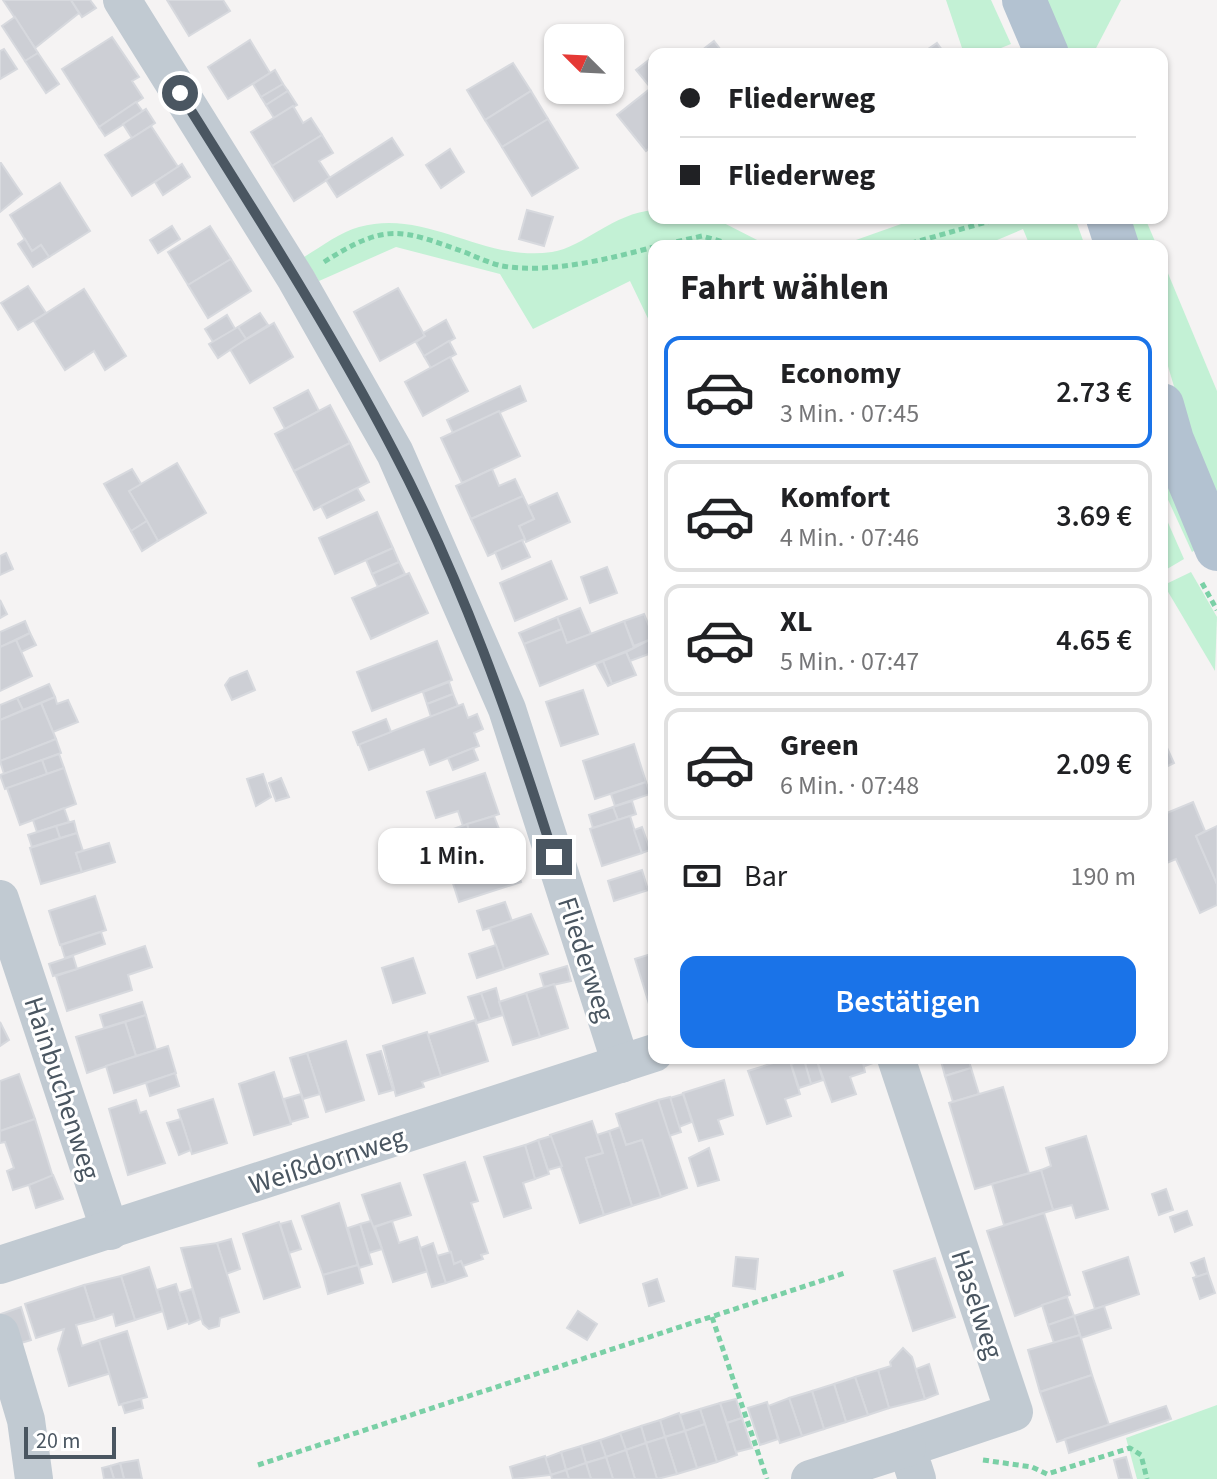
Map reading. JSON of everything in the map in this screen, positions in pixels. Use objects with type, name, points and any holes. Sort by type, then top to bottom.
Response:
[{"type":"main road","points":[[1024,0],[1044,48]]},
{"type":"main road","points":[[1168,426],[1217,549]]},
{"type":"street","name":"Fliederweg","points":[[122,0],[296,279],[395,453],[484,651],[637,1058]]},
{"type":"street","name":"Hainbuchenweg","points":[[0,899],[110,1231]]},
{"type":"street","name":"Weißdornweg","points":[[0,1265],[637,1058]]},
{"type":"street","name":"Haselweg","points":[[898,1064],[1014,1412],[912,1463]]},
{"type":"street","points":[[0,1333],[26,1420],[34,1479]]},
{"type":"street","points":[[810,1479],[912,1463]]},
{"type":"path","points":[[922,240],[980,224]]},
{"type":"path","points":[[296,279],[331,257],[385,232],[418,235],[494,264],[514,267],[593,260],[648,248]]},
{"type":"path","points":[[683,240],[702,236],[716,240]]},
{"type":"path","points":[[258,1465],[845,1273]]},
{"type":"path","points":[[712,1317],[767,1479]]},
{"type":"path","points":[[969,1457],[1032,1467],[1047,1474],[1130,1448],[1141,1455],[1147,1479]]},
{"type":"green space","points":[[946,0],[991,0],[1011,44],[1001,48],[962,48]]},
{"type":"green space","points":[[1038,0],[1121,0],[1096,48],[1058,48]]},
{"type":"green space","points":[[648,211],[648,224],[726,224],[757,240],[648,240],[648,318],[630,281],[533,329],[500,274],[396,247],[319,281],[304,257],[352,229],[384,223],[431,229],[501,250],[552,252],[576,244],[612,223]]},
{"type":"green space","points":[[901,224],[1077,224],[1083,240],[1028,240],[1023,229],[997,240],[856,240]]},
{"type":"green space","points":[[1124,224],[1148,224],[1154,240],[1130,240]]},
{"type":"green space","points":[[1168,273],[1217,391],[1217,501],[1189,437],[1168,366]]},
{"type":"green space","points":[[1168,480],[1198,548],[1192,552],[1168,500]]},
{"type":"green space","points":[[1168,523],[1184,559],[1168,568]]},
{"type":"green space","points":[[1191,572],[1217,617],[1215,671],[1168,592],[1168,583]]},
{"type":"green space","points":[[1217,1405],[1217,1479],[1137,1479],[1126,1438]]},
{"type":"building","points":[[3,0],[71,0],[79,13],[35,48]]},
{"type":"building","points":[[71,0],[90,0],[96,8],[82,17]]},
{"type":"building","points":[[167,0],[223,0],[230,11],[189,36]]},
{"type":"building","points":[[15,17],[38,53],[25,61],[2,26]]},
{"type":"building","points":[[112,37],[139,77],[132,81],[143,98],[99,127],[62,69]]},
{"type":"building","points":[[250,40],[270,73],[228,99],[208,67]]},
{"type":"building","points":[[714,41],[719,48],[705,48]]},
{"type":"building","points":[[4,49],[17,69],[0,79],[0,51]]},
{"type":"building","points":[[38,53],[59,84],[46,93],[25,61]]},
{"type":"building","points":[[648,61],[648,84],[636,70]]},
{"type":"building","points":[[513,63],[531,91],[485,120],[467,90]]},
{"type":"building","points":[[275,70],[283,84],[261,97],[253,84]]},
{"type":"building","points":[[283,84],[288,91],[266,105],[261,97]]},
{"type":"building","points":[[648,90],[646,151],[617,115]]},
{"type":"building","points":[[288,91],[297,105],[274,118],[266,105]]},
{"type":"building","points":[[531,91],[548,119],[502,147],[485,120]]},
{"type":"building","points":[[136,102],[143,112],[105,136],[99,127]]},
{"type":"building","points":[[293,106],[303,123],[311,118],[322,135],[272,166],[251,132]]},
{"type":"building","points":[[146,109],[155,123],[132,138],[123,124]]},
{"type":"building","points":[[548,119],[578,168],[532,196],[502,147]]},
{"type":"building","points":[[151,126],[178,167],[132,196],[105,155]]},
{"type":"building","points":[[322,135],[333,153],[319,161],[330,178],[294,201],[272,166]]},
{"type":"building","points":[[392,138],[403,155],[337,197],[326,180]]},
{"type":"building","points":[[450,149],[464,172],[441,188],[426,165]]},
{"type":"building","points":[[0,163],[22,194],[0,212]]},
{"type":"building","points":[[182,164],[190,177],[163,195],[155,182]]},
{"type":"building","points":[[60,183],[90,231],[49,257],[41,245],[32,251],[10,215]]},
{"type":"building","points":[[527,210],[553,217],[544,246],[519,239]]},
{"type":"building","points":[[172,226],[180,239],[158,253],[150,240]]},
{"type":"building","points":[[210,226],[231,259],[188,285],[168,252]]},
{"type":"building","points":[[25,239],[32,251],[41,245],[49,257],[33,267],[18,244]]},
{"type":"building","points":[[231,259],[251,291],[208,318],[188,285]]},
{"type":"building","points":[[28,286],[46,313],[18,330],[1,303]]},
{"type":"building","points":[[398,288],[425,336],[380,361],[354,312]]},
{"type":"building","points":[[84,289],[126,356],[105,370],[94,351],[65,370],[34,321]]},
{"type":"building","points":[[260,313],[268,325],[246,339],[238,327]]},
{"type":"building","points":[[227,315],[235,329],[213,342],[205,329]]},
{"type":"building","points":[[446,320],[455,338],[424,356],[416,342],[425,336],[423,333]]},
{"type":"building","points":[[274,323],[293,357],[250,383],[230,349]]},
{"type":"building","points":[[238,327],[246,339],[218,358],[209,344]]},
{"type":"building","points":[[449,341],[456,354],[431,368],[424,356]]},
{"type":"building","points":[[450,357],[468,391],[423,416],[405,382]]},
{"type":"building","points":[[520,386],[526,401],[453,433],[447,420]]},
{"type":"building","points":[[308,390],[319,411],[285,429],[274,408]]},
{"type":"building","points":[[330,405],[350,443],[294,471],[275,434]]},
{"type":"building","points":[[499,411],[520,456],[462,483],[441,438]]},
{"type":"building","points":[[350,443],[369,482],[314,510],[294,471]]},
{"type":"building","points":[[177,463],[206,513],[158,541],[129,491]]},
{"type":"building","points":[[132,469],[141,484],[129,491],[147,521],[131,531],[104,484]]},
{"type":"building","points":[[492,469],[499,486],[515,479],[523,496],[471,519],[456,486]]},
{"type":"building","points":[[357,488],[364,500],[327,518],[321,506]]},
{"type":"building","points":[[557,493],[570,522],[526,542],[519,526],[534,519],[528,506]]},
{"type":"building","points":[[523,496],[534,519],[519,526],[525,539],[488,556],[471,519]]},
{"type":"building","points":[[377,512],[393,548],[335,574],[319,538]]},
{"type":"building","points":[[147,521],[158,541],[142,551],[131,531]]},
{"type":"building","points":[[522,540],[530,557],[502,569],[495,552]]},
{"type":"building","points":[[393,548],[399,562],[372,574],[366,560]]},
{"type":"building","points":[[6,553],[13,569],[0,575],[0,556]]},
{"type":"building","points":[[551,561],[567,599],[515,621],[500,583]]},
{"type":"building","points":[[399,562],[405,574],[378,587],[372,574]]},
{"type":"building","points":[[607,567],[617,593],[590,603],[581,577]]},
{"type":"building","points":[[409,573],[428,613],[371,639],[352,598]]},
{"type":"building","points":[[0,600],[7,614],[0,618]]},
{"type":"building","points":[[580,608],[591,634],[567,643],[557,617]]},
{"type":"building","points":[[644,614],[648,624],[648,640],[634,646],[624,621]]},
{"type":"building","points":[[557,617],[562,629],[524,644],[519,633]]},
{"type":"building","points":[[25,621],[30,633],[0,647],[0,632]]},
{"type":"building","points":[[624,621],[634,648],[540,686],[524,644],[562,629],[567,643]]},
{"type":"building","points":[[30,633],[36,645],[21,652],[16,640]]},
{"type":"building","points":[[16,640],[32,676],[0,691],[0,647]]},
{"type":"building","points":[[437,641],[452,680],[372,711],[357,672]]},
{"type":"building","points":[[648,641],[648,654],[630,661],[626,652]]},
{"type":"building","points":[[626,652],[636,675],[612,684],[603,661]]},
{"type":"building","points":[[603,661],[612,684],[608,686],[596,664]]},
{"type":"building","points":[[247,671],[255,690],[232,700],[225,685],[230,678]]},
{"type":"building","points":[[449,682],[453,694],[427,704],[423,692]]},
{"type":"building","points":[[49,684],[55,697],[23,710],[17,698]]},
{"type":"building","points":[[583,690],[598,734],[561,746],[546,702]]},
{"type":"building","points":[[453,694],[458,706],[431,717],[427,704]]},
{"type":"building","points":[[55,697],[57,704],[68,700],[78,722],[53,732],[41,703]]},
{"type":"building","points":[[17,698],[23,710],[0,720],[0,705]]},
{"type":"building","points":[[41,703],[56,739],[0,761],[0,720]]},
{"type":"building","points":[[463,704],[468,718],[477,714],[483,729],[474,733],[479,746],[430,765],[424,749],[369,770],[359,744]]},
{"type":"building","points":[[386,719],[391,732],[358,745],[353,732]]},
{"type":"building","points":[[56,739],[61,753],[4,774],[0,761]]},
{"type":"building","points":[[634,744],[646,782],[595,799],[583,761]]},
{"type":"building","points":[[473,748],[478,760],[453,770],[448,758]]},
{"type":"building","points":[[1168,750],[1174,763],[1168,766]]},
{"type":"building","points":[[59,754],[64,768],[47,774],[42,760]]},
{"type":"building","points":[[42,760],[47,774],[5,789],[0,775]]},
{"type":"building","points":[[64,768],[76,804],[20,825],[7,788]]},
{"type":"building","points":[[485,773],[499,814],[463,826],[458,811],[436,818],[427,792]]},
{"type":"building","points":[[263,774],[271,797],[256,806],[247,779]]},
{"type":"building","points":[[281,778],[289,797],[276,801],[269,783]]},
{"type":"building","points":[[646,782],[648,788],[648,795],[615,806],[611,794]]},
{"type":"building","points":[[632,801],[636,814],[618,820],[613,807]]},
{"type":"building","points":[[1193,802],[1205,831],[1196,836],[1217,884],[1217,905],[1200,913],[1176,859],[1168,862],[1168,812]]},
{"type":"building","points":[[613,807],[618,820],[593,828],[589,815]]},
{"type":"building","points":[[64,808],[69,822],[37,832],[33,820]]},
{"type":"building","points":[[494,816],[499,829],[471,838],[467,824]]},
{"type":"building","points":[[630,816],[642,853],[602,866],[590,829]]},
{"type":"building","points":[[74,821],[77,833],[60,838],[56,826]]},
{"type":"building","points":[[467,824],[471,838],[446,846],[442,833]]},
{"type":"building","points":[[56,826],[60,838],[32,847],[28,835]]},
{"type":"building","points":[[1217,826],[1217,884],[1196,836]]},
{"type":"building","points":[[642,827],[648,851],[642,853],[634,830]]},
{"type":"building","points":[[499,829],[503,843],[455,859],[450,845]]},
{"type":"building","points":[[77,833],[83,851],[76,853],[82,872],[41,884],[30,848]]},
{"type":"building","points":[[508,842],[521,882],[459,902],[446,862]]},
{"type":"building","points":[[109,843],[115,862],[82,872],[76,853]]},
{"type":"building","points":[[642,870],[648,890],[614,901],[608,881]]},
{"type":"building","points":[[95,896],[106,930],[60,945],[49,911]]},
{"type":"building","points":[[505,902],[512,921],[483,930],[477,911]]},
{"type":"building","points":[[531,914],[548,954],[504,969],[490,928]]},
{"type":"building","points":[[101,932],[105,944],[65,958],[61,945]]},
{"type":"building","points":[[496,945],[504,969],[477,978],[469,954]]},
{"type":"building","points":[[145,946],[152,967],[128,975],[132,990],[67,1011],[56,976]]},
{"type":"building","points":[[648,955],[648,1001],[635,959]]},
{"type":"building","points":[[73,956],[77,969],[53,976],[49,964]]},
{"type":"building","points":[[413,958],[425,993],[393,1003],[382,968]]},
{"type":"building","points":[[567,966],[571,981],[544,987],[540,974]]},
{"type":"building","points":[[554,984],[568,1028],[540,1037],[526,993]]},
{"type":"building","points":[[496,988],[503,1015],[490,1019],[481,993]]},
{"type":"building","points":[[481,993],[490,1019],[477,1023],[468,997]]},
{"type":"building","points":[[526,993],[540,1037],[513,1045],[499,1002]]},
{"type":"building","points":[[142,1002],[146,1015],[104,1028],[100,1015]]},
{"type":"building","points":[[146,1015],[156,1050],[136,1056],[125,1022]]},
{"type":"building","points":[[475,1020],[488,1061],[441,1076],[428,1035]]},
{"type":"building","points":[[0,1022],[9,1040],[0,1046]]},
{"type":"building","points":[[125,1022],[136,1056],[87,1073],[76,1037]]},
{"type":"building","points":[[427,1032],[441,1076],[422,1082],[424,1087],[396,1096],[383,1046]]},
{"type":"building","points":[[346,1041],[364,1100],[326,1112],[307,1053]]},
{"type":"building","points":[[168,1046],[176,1073],[114,1093],[106,1066]]},
{"type":"building","points":[[381,1051],[393,1090],[379,1094],[367,1055]]},
{"type":"building","points":[[307,1053],[320,1094],[303,1099],[290,1058]]},
{"type":"building","points":[[770,1064],[791,1064],[800,1094],[785,1099],[791,1116],[767,1124],[748,1071]]},
{"type":"building","points":[[791,1064],[805,1064],[811,1084],[799,1088]]},
{"type":"building","points":[[805,1064],[818,1064],[823,1080],[811,1084]]},
{"type":"building","points":[[818,1064],[863,1064],[865,1072],[850,1077],[856,1094],[832,1102]]},
{"type":"building","points":[[942,1064],[970,1064],[971,1068],[945,1076]]},
{"type":"building","points":[[971,1068],[979,1094],[953,1102],[945,1076]]},
{"type":"building","points":[[274,1072],[291,1124],[254,1135],[239,1084]]},
{"type":"building","points":[[175,1073],[179,1086],[150,1096],[146,1083]]},
{"type":"building","points":[[19,1074],[35,1119],[0,1131],[0,1081]]},
{"type":"building","points":[[724,1080],[733,1115],[718,1120],[723,1134],[699,1141],[683,1093]]},
{"type":"building","points":[[1003,1087],[1029,1173],[975,1189],[949,1103]]},
{"type":"building","points":[[301,1094],[308,1117],[291,1122],[284,1099]]},
{"type":"building","points":[[683,1094],[692,1122],[679,1127],[670,1098]]},
{"type":"building","points":[[670,1097],[681,1132],[669,1136],[658,1100]]},
{"type":"building","points":[[213,1099],[227,1143],[192,1154],[178,1110]]},
{"type":"building","points":[[136,1100],[140,1113],[146,1111],[165,1163],[128,1175],[109,1109]]},
{"type":"building","points":[[658,1100],[687,1188],[661,1197],[642,1140],[626,1145],[616,1114]]},
{"type":"building","points":[[35,1119],[53,1177],[13,1190],[7,1171],[14,1168],[5,1142],[0,1143],[0,1131]]},
{"type":"building","points":[[181,1119],[191,1150],[179,1155],[167,1123]]},
{"type":"building","points":[[592,1121],[603,1153],[586,1158],[604,1215],[580,1223],[550,1135]]},
{"type":"building","points":[[620,1127],[626,1145],[642,1140],[661,1197],[632,1206],[609,1131]]},
{"type":"building","points":[[609,1131],[632,1206],[604,1215],[586,1158],[603,1153],[597,1135]]},
{"type":"building","points":[[551,1136],[562,1166],[548,1170],[538,1140]]},
{"type":"building","points":[[1086,1136],[1108,1209],[1076,1218],[1072,1205],[1053,1210],[1041,1170],[1051,1166],[1046,1148]]},
{"type":"building","points":[[538,1140],[549,1174],[535,1179],[525,1145]]},
{"type":"building","points":[[525,1145],[535,1179],[523,1183],[531,1208],[504,1217],[484,1157]]},
{"type":"building","points":[[709,1148],[719,1180],[698,1186],[689,1158]]},
{"type":"building","points":[[465,1162],[478,1201],[471,1203],[488,1253],[481,1255],[483,1259],[463,1266],[461,1261],[454,1264],[424,1175]]},
{"type":"building","points":[[1041,1170],[1053,1210],[1004,1225],[992,1184]]},
{"type":"building","points":[[53,1175],[63,1199],[36,1208],[29,1185]]},
{"type":"building","points":[[400,1183],[411,1215],[373,1227],[362,1195]]},
{"type":"building","points":[[1166,1189],[1173,1210],[1159,1215],[1152,1194]]},
{"type":"building","points":[[339,1203],[358,1265],[323,1275],[302,1216]]},
{"type":"building","points":[[1187,1211],[1192,1225],[1175,1232],[1170,1217]]},
{"type":"building","points":[[1044,1213],[1070,1295],[1015,1316],[987,1231]]},
{"type":"building","points":[[291,1221],[301,1249],[289,1253],[280,1224]]},
{"type":"building","points":[[371,1221],[382,1249],[369,1253],[360,1224]]},
{"type":"building","points":[[392,1221],[399,1243],[417,1237],[428,1271],[393,1282],[375,1227]]},
{"type":"building","points":[[279,1222],[300,1287],[264,1299],[243,1234]]},
{"type":"building","points":[[360,1224],[372,1264],[359,1268],[348,1228]]},
{"type":"building","points":[[231,1239],[240,1269],[226,1274],[217,1243]]},
{"type":"building","points":[[217,1243],[239,1312],[220,1318],[219,1326],[209,1329],[203,1324],[181,1248]]},
{"type":"building","points":[[433,1243],[446,1283],[432,1287],[420,1248]]},
{"type":"building","points":[[451,1252],[454,1264],[461,1261],[467,1276],[446,1283],[437,1256]]},
{"type":"building","points":[[736,1257],[758,1259],[755,1289],[733,1286]]},
{"type":"building","points":[[1128,1257],[1139,1294],[1095,1309],[1083,1272]]},
{"type":"building","points":[[935,1258],[955,1317],[913,1331],[894,1271]]},
{"type":"building","points":[[1204,1258],[1208,1273],[1197,1277],[1191,1263]]},
{"type":"building","points":[[358,1265],[363,1283],[328,1294],[323,1275]]},
{"type":"building","points":[[149,1267],[163,1311],[135,1320],[121,1276]]},
{"type":"building","points":[[1208,1273],[1215,1293],[1200,1299],[1193,1278]]},
{"type":"building","points":[[121,1276],[135,1320],[116,1326],[113,1314],[95,1320],[84,1285]]},
{"type":"building","points":[[657,1279],[664,1301],[649,1306],[643,1284]]},
{"type":"building","points":[[176,1284],[188,1322],[168,1329],[157,1290]]},
{"type":"building","points":[[84,1285],[95,1320],[76,1325],[82,1346],[99,1340],[111,1373],[69,1386],[58,1349],[64,1329],[36,1338],[25,1304]]},
{"type":"building","points":[[192,1289],[201,1319],[189,1324],[179,1293]]},
{"type":"building","points":[[1067,1297],[1074,1316],[1048,1325],[1042,1305]]},
{"type":"building","points":[[1104,1306],[1111,1328],[1081,1338],[1074,1316]]},
{"type":"building","points":[[21,1307],[31,1340],[11,1346],[1,1314]]},
{"type":"building","points":[[578,1311],[597,1324],[587,1340],[567,1328]]},
{"type":"building","points":[[1074,1316],[1080,1335],[1054,1343],[1048,1325]]},
{"type":"building","points":[[127,1331],[147,1397],[119,1405],[99,1340]]},
{"type":"building","points":[[1080,1335],[1092,1375],[1040,1392],[1028,1350]]},
{"type":"building","points":[[903,1348],[912,1357],[925,1399],[889,1408],[878,1370],[891,1366],[890,1362]]},
{"type":"building","points":[[929,1364],[938,1394],[925,1399],[916,1369]]},
{"type":"building","points":[[878,1370],[889,1408],[868,1415],[855,1377]]},
{"type":"building","points":[[1092,1375],[1109,1425],[1057,1442],[1040,1392]]},
{"type":"building","points":[[855,1377],[868,1415],[846,1422],[834,1384]]},
{"type":"building","points":[[834,1384],[846,1422],[824,1429],[812,1391]]},
{"type":"building","points":[[812,1391],[824,1429],[802,1436],[789,1398]]},
{"type":"building","points":[[789,1398],[802,1436],[780,1443],[768,1406]]},
{"type":"building","points":[[141,1399],[143,1408],[125,1413],[122,1404]]},
{"type":"building","points":[[736,1399],[742,1418],[727,1423],[720,1403]]},
{"type":"building","points":[[767,1402],[778,1439],[760,1445],[748,1408]]},
{"type":"building","points":[[720,1403],[737,1455],[717,1462],[700,1409]]},
{"type":"building","points":[[1166,1406],[1171,1419],[1069,1453],[1065,1439]]},
{"type":"building","points":[[700,1409],[705,1424],[685,1431],[680,1415]]},
{"type":"building","points":[[679,1413],[685,1431],[665,1437],[660,1420]]},
{"type":"building","points":[[742,1418],[752,1448],[736,1452],[727,1423]]},
{"type":"building","points":[[660,1420],[665,1437],[646,1443],[641,1426]]},
{"type":"building","points":[[705,1424],[717,1462],[697,1468],[685,1431]]},
{"type":"building","points":[[641,1426],[646,1443],[626,1450],[620,1433]]},
{"type":"building","points":[[685,1431],[697,1468],[677,1474],[665,1437]]},
{"type":"building","points":[[620,1433],[626,1450],[606,1457],[600,1440]]},
{"type":"building","points":[[665,1437],[677,1474],[657,1479],[646,1443]]},
{"type":"building","points":[[600,1440],[606,1457],[586,1463],[581,1446]]},
{"type":"building","points":[[646,1443],[657,1479],[635,1479],[626,1450]]},
{"type":"building","points":[[581,1446],[586,1463],[566,1470],[561,1452]]},
{"type":"building","points":[[626,1450],[635,1479],[613,1479],[606,1457]]},
{"type":"building","points":[[561,1452],[566,1470],[551,1475],[545,1458]]},
{"type":"building","points":[[545,1456],[551,1475],[513,1479],[510,1467]]},
{"type":"building","points":[[606,1457],[613,1479],[591,1479],[586,1463]]},
{"type":"building","points":[[1126,1457],[1132,1479],[1119,1479],[1114,1460]]},
{"type":"building","points":[[138,1460],[142,1479],[124,1479],[120,1463]]},
{"type":"building","points":[[120,1463],[124,1479],[114,1479],[110,1466]]},
{"type":"building","points":[[586,1463],[591,1479],[569,1479],[566,1470]]},
{"type":"building","points":[[110,1466],[114,1479],[104,1479],[102,1468]]},
{"type":"building","points":[[566,1470],[569,1479],[552,1479],[551,1475]]},
{"type":"route","points":[[180,93],[296,279],[395,453],[439,546],[507,709],[554,857]]}]
